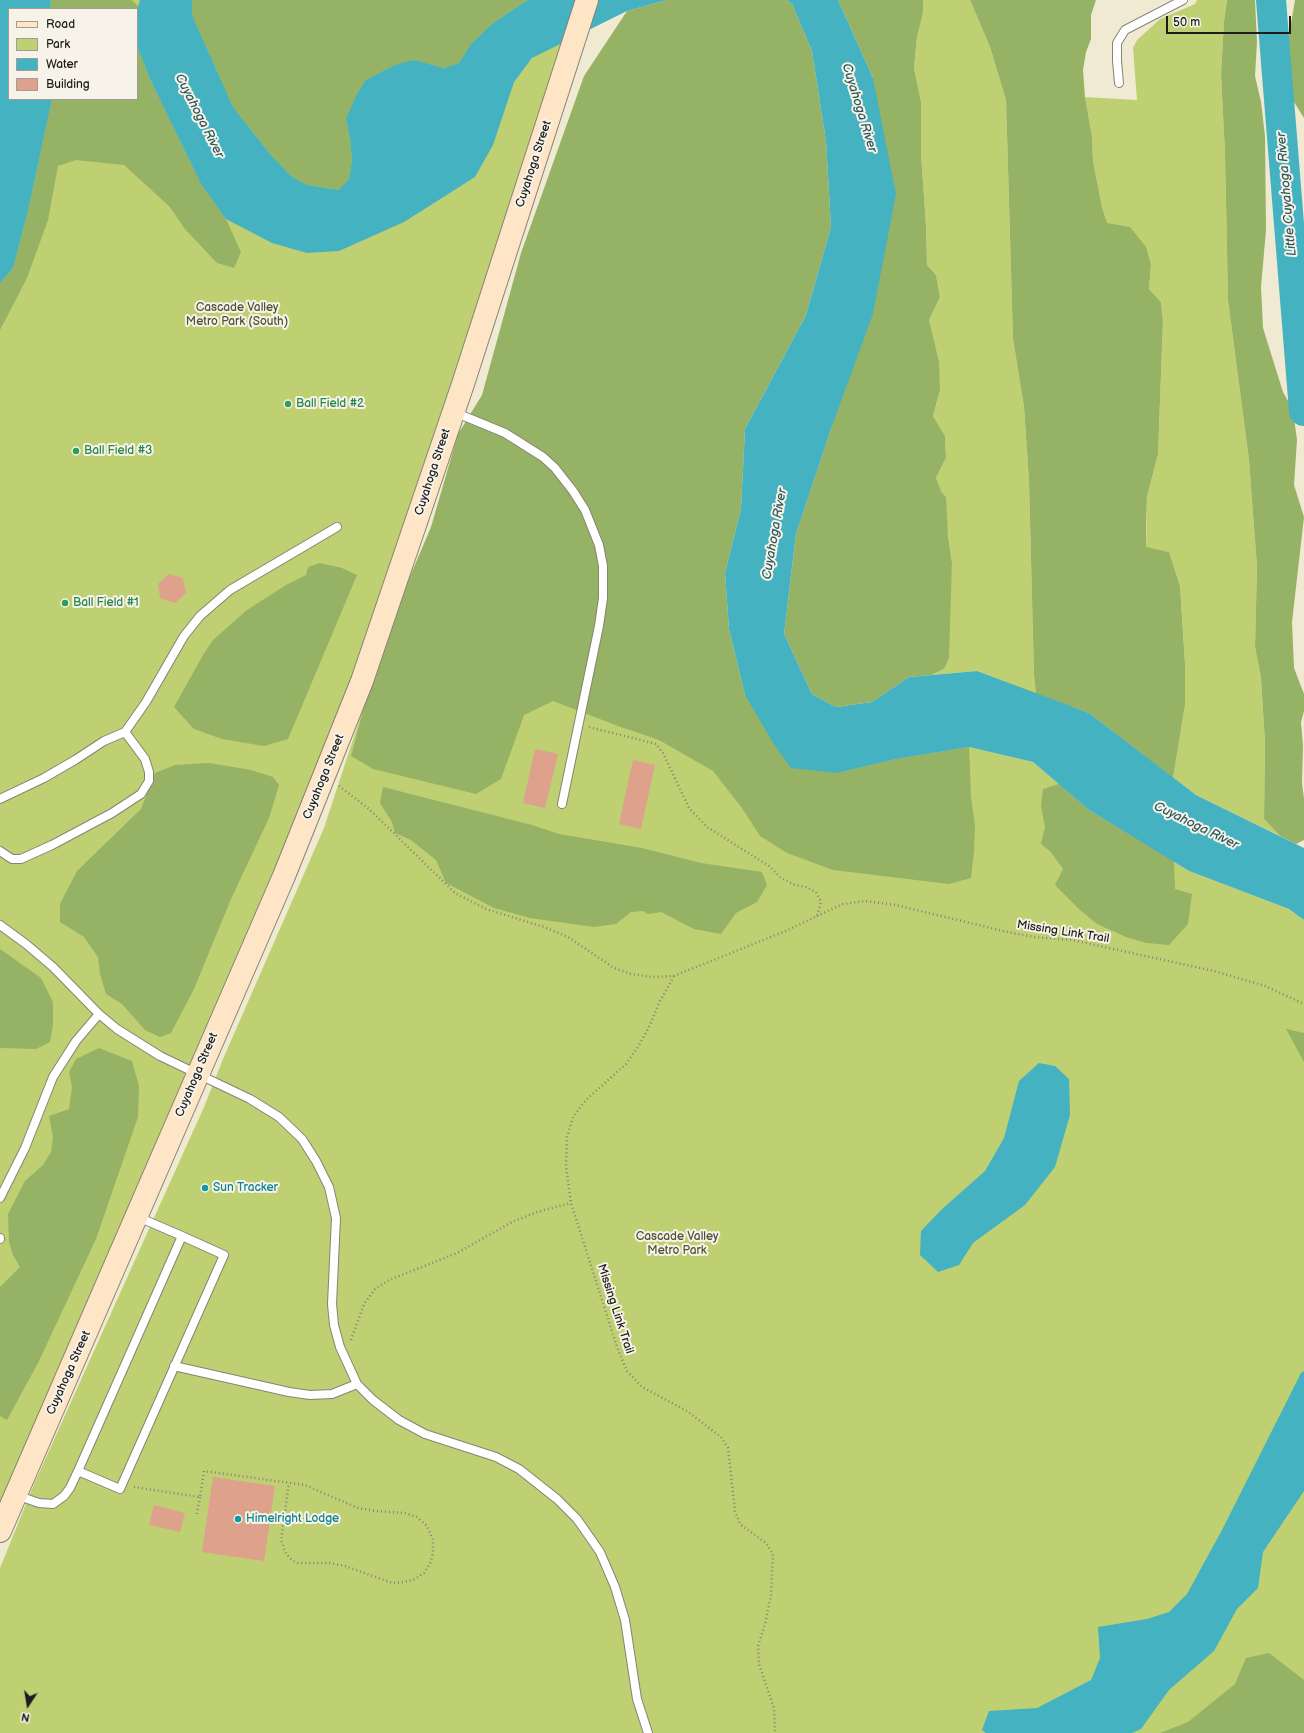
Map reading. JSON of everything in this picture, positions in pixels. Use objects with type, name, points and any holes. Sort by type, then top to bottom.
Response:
[{"type":"street","name":"Cuyahoga Street","points":[[0,1531],[284,876],[362,681],[453,412],[587,0]]},
{"type":"lane","points":[[1120,83],[1117,61],[1118,43],[1125,30],[1183,0]]},
{"type":"lane","points":[[453,412],[505,433],[543,457],[570,487],[585,510],[599,544],[603,566],[603,598],[599,626],[562,804]]},
{"type":"lane","points":[[0,799],[44,778],[104,741],[125,732],[146,702],[184,636],[200,616],[230,590],[337,528]]},
{"type":"lane","points":[[0,851],[12,859],[21,859],[52,845],[112,813],[141,794],[149,781],[149,772],[145,760],[125,732]]},
{"type":"lane","points":[[0,925],[26,944],[53,967],[98,1014],[116,1030],[136,1043],[250,1099],[279,1117],[302,1140],[316,1161],[329,1187],[336,1218],[332,1304],[334,1325],[342,1352],[357,1384],[373,1400],[399,1420],[425,1434],[496,1457],[519,1469],[557,1499],[577,1519],[600,1552],[615,1587],[625,1620],[638,1699],[648,1733]]},
{"type":"lane","points":[[0,1198],[25,1148],[53,1077],[76,1041],[98,1014]]},
{"type":"lane","points":[[78,1471],[120,1489],[224,1255],[136,1216]]},
{"type":"lane","points":[[16,1495],[39,1503],[53,1504],[64,1496],[70,1488],[182,1236]]},
{"type":"lane","points":[[174,1366],[310,1395],[332,1394],[357,1384]]},
{"type":"path","points":[[579,724],[656,744],[663,753],[689,808],[707,827],[769,866],[781,878],[795,885],[806,887],[816,892],[821,902],[817,916]]},
{"type":"path","name":"Missing Link Trail","points":[[325,775],[369,809],[455,893],[486,909],[544,927],[568,937],[614,968],[631,974],[653,977],[674,976],[782,933],[843,904],[865,901],[896,905],[1034,937],[1072,940],[1214,971],[1265,986],[1304,1004]]},
{"type":"path","name":"Missing Link Trail","points":[[674,976],[659,1003],[650,1025],[638,1047],[626,1064],[586,1100],[573,1117],[567,1137],[566,1166],[571,1205],[618,1350],[627,1371],[642,1387],[687,1411],[721,1437],[728,1448],[735,1511],[740,1524],[766,1543],[773,1554],[771,1596],[765,1624],[758,1646],[759,1664],[774,1708],[775,1733]]},
{"type":"path","points":[[342,1352],[351,1340],[364,1304],[375,1289],[389,1280],[457,1253],[512,1222],[537,1212],[571,1205]]},
{"type":"path","points":[[197,1514],[204,1471],[305,1485],[321,1490],[358,1508],[404,1513],[417,1517],[428,1526],[433,1540],[431,1562],[424,1573],[413,1580],[392,1583],[345,1566],[330,1563],[298,1563],[292,1560],[286,1554],[282,1540],[290,1483]]},
{"type":"path","points":[[122,1485],[200,1497]]},
{"type":"green space","name":"Cascade Valley Metro Park (South)","points":[[0,0],[587,0],[383,619],[0,1510]]},
{"type":"green space","points":[[51,0],[132,0],[138,6],[138,8],[50,8]]},
{"type":"green space","points":[[192,0],[528,0],[493,23],[471,44],[459,63],[444,68],[413,60],[346,119],[352,160],[349,179],[340,190],[307,185],[291,176],[270,154],[233,107],[192,15]]},
{"type":"green space","points":[[667,0],[786,0],[792,4],[812,51],[826,141],[831,227],[806,315],[745,429],[741,509],[725,573],[729,629],[745,695],[837,773],[896,759],[969,747],[971,797],[975,825],[971,878],[949,884],[833,870],[787,853],[760,836],[742,808],[713,771],[659,740],[553,701],[524,715],[501,779],[476,794],[373,769],[351,756],[367,696],[394,614],[431,527],[458,434],[482,395],[521,253],[584,76],[627,11]]},
{"type":"green space","points":[[838,0],[923,0],[923,13],[917,37],[914,68],[921,102],[921,153],[927,265],[936,275],[940,297],[929,320],[939,362],[940,390],[933,416],[945,436],[946,458],[936,478],[942,493],[946,497],[948,536],[952,563],[949,658],[944,669],[931,675],[909,677],[872,702],[836,707],[812,694],[784,634],[796,534],[832,426],[873,78]]},
{"type":"green space","points":[[923,0],[970,0],[990,47],[1006,100],[1013,339],[1024,407],[1029,481],[1034,676],[1036,694],[977,671],[931,675],[944,669],[952,563],[942,493],[936,478],[946,458],[945,437],[933,416],[940,390],[929,320],[940,297],[936,275],[927,265],[921,153],[921,102],[914,68],[917,37],[923,13]]},
{"type":"green space","points":[[970,0],[1096,0],[1091,15],[1091,39],[1086,52],[1083,70],[1085,97],[1092,136],[1093,161],[1102,207],[1107,223],[1130,227],[1146,247],[1151,265],[1149,289],[1161,302],[1163,321],[1158,454],[1147,497],[1146,547],[1169,552],[1180,586],[1185,664],[1185,705],[1173,778],[1089,713],[1036,694],[1034,676],[1029,481],[1024,407],[1013,339],[1006,100],[990,47]]},
{"type":"green space","points":[[1197,0],[1227,0],[1224,21],[1221,74],[1225,154],[1228,300],[1249,460],[1257,567],[1255,647],[1261,678],[1265,743],[1264,819],[1280,836],[1196,795],[1173,778],[1185,705],[1185,664],[1180,586],[1169,552],[1146,548],[1147,497],[1158,454],[1163,321],[1161,302],[1149,289],[1151,265],[1130,227],[1107,224],[1093,161],[1092,136],[1085,97],[1137,100],[1133,48],[1137,40],[1160,19],[1195,4]]},
{"type":"green space","points":[[1227,0],[1255,0],[1257,42],[1255,76],[1261,102],[1265,136],[1266,230],[1261,287],[1263,328],[1283,392],[1293,410],[1297,440],[1294,485],[1304,517],[1292,622],[1294,668],[1304,694],[1304,711],[1301,722],[1303,746],[1302,783],[1304,799],[1304,840],[1296,844],[1280,836],[1264,819],[1265,743],[1261,678],[1255,647],[1257,567],[1249,460],[1228,300],[1225,154],[1221,74],[1224,21]]},
{"type":"green space","points":[[1295,0],[1304,0],[1304,118],[1294,102],[1284,65]]},
{"type":"green space","points":[[138,49],[150,79],[201,184],[226,219],[241,252],[234,268],[217,263],[184,228],[170,207],[124,165],[76,160],[58,166],[48,220],[27,278],[0,330],[0,283],[13,268],[28,211],[52,100],[138,100]]},
{"type":"green space","points":[[320,563],[342,568],[357,575],[288,739],[264,746],[222,739],[194,729],[174,707],[213,640],[247,610],[286,585],[306,575],[308,567]]},
{"type":"green space","name":"Cascade Valley Metro Park","points":[[385,642],[969,747],[1033,762],[1089,810],[1189,871],[1289,909],[1304,920],[1304,1733],[0,1733],[0,1568],[34,1484],[204,1107],[223,1059],[324,828]]},
{"type":"green space","points":[[209,763],[251,770],[273,777],[279,785],[269,818],[231,899],[194,989],[171,1033],[160,1037],[145,1030],[122,1004],[106,994],[100,974],[98,957],[84,937],[60,922],[60,904],[77,871],[141,809],[155,773],[175,765]]},
{"type":"green space","points":[[1059,784],[1089,810],[1174,861],[1175,889],[1192,894],[1188,924],[1169,945],[1146,943],[1126,937],[1097,924],[1080,910],[1055,885],[1063,869],[1050,851],[1041,844],[1045,827],[1041,806],[1043,789]]},
{"type":"green space","points":[[383,787],[532,825],[559,834],[642,848],[701,863],[762,872],[767,885],[757,902],[736,913],[721,934],[694,929],[661,912],[648,914],[643,911],[631,912],[616,924],[594,927],[530,918],[494,908],[446,883],[436,860],[411,840],[395,833],[392,822],[380,803]]},
{"type":"green space","points":[[0,949],[41,978],[53,1002],[53,1025],[50,1042],[36,1049],[0,1048]]},
{"type":"green space","points":[[1286,1029],[1304,1033],[1304,1062]]},
{"type":"green space","points":[[99,1048],[132,1061],[139,1086],[138,1117],[96,1239],[38,1363],[7,1420],[0,1416],[0,1287],[20,1267],[13,1255],[9,1242],[8,1214],[25,1181],[43,1165],[51,1152],[53,1137],[49,1116],[69,1109],[72,1087],[69,1072],[76,1059]]},
{"type":"green space","points":[[1269,1653],[1304,1680],[1304,1733],[1160,1733],[1188,1722],[1235,1684],[1246,1658]]},
{"type":"water","points":[[0,0],[51,0],[50,8],[8,8],[8,100],[52,100],[28,211],[13,268],[0,283]]},
{"type":"water","name":"Cuyahoga River","points":[[140,0],[192,0],[192,15],[233,107],[270,154],[291,176],[307,185],[339,190],[349,179],[352,160],[346,119],[356,96],[366,80],[395,65],[414,60],[444,68],[459,63],[471,44],[493,23],[528,0],[667,0],[627,11],[532,58],[514,82],[493,145],[475,177],[404,222],[339,251],[307,253],[272,243],[226,219],[201,184],[150,79],[138,49],[138,8]]},
{"type":"water","name":"Cuyahoga River","points":[[786,0],[838,0],[873,78],[896,194],[873,314],[832,426],[796,534],[784,634],[812,694],[836,707],[872,702],[909,677],[977,671],[1089,713],[1196,795],[1304,848],[1304,920],[1289,909],[1189,871],[1089,810],[1033,762],[969,747],[896,759],[837,773],[791,768],[775,746],[745,695],[729,629],[725,573],[741,509],[745,429],[806,315],[831,227],[826,141],[812,51],[792,4]]},
{"type":"water","points":[[1039,1063],[1055,1066],[1069,1079],[1070,1115],[1055,1167],[1025,1205],[973,1243],[959,1265],[938,1272],[920,1255],[921,1231],[941,1210],[985,1171],[1004,1138],[1019,1081]]},
{"type":"water","points":[[1304,1371],[1304,1491],[1263,1552],[1258,1588],[1237,1609],[1214,1651],[1169,1690],[1141,1729],[1132,1733],[986,1733],[982,1730],[989,1711],[1037,1708],[1091,1680],[1100,1658],[1098,1627],[1147,1619],[1169,1612],[1187,1594],[1222,1530],[1301,1373]]},
{"type":"building","points":[[169,574],[183,578],[186,593],[175,603],[160,598],[158,584]]},
{"type":"building","points":[[535,749],[558,754],[545,808],[523,803]]},
{"type":"building","points":[[633,760],[655,765],[641,829],[619,824]]},
{"type":"building","name":"Himelright Lodge","points":[[213,1477],[275,1486],[264,1561],[202,1552]]},
{"type":"building","points":[[154,1505],[185,1513],[180,1532],[149,1525]]},
{"type":"waterway","name":"Little Cuyahoga River","points":[[1271,0],[1304,411]]},
{"type":"place","name":"Ball Field #2","points":[[288,404]]},
{"type":"place","name":"Ball Field #3","points":[[76,451]]},
{"type":"place","name":"Ball Field #1","points":[[65,603]]},
{"type":"place","name":"Sun Tracker","points":[[205,1188]]},
{"type":"place","name":"Himelright Lodge","points":[[238,1519]]}]
